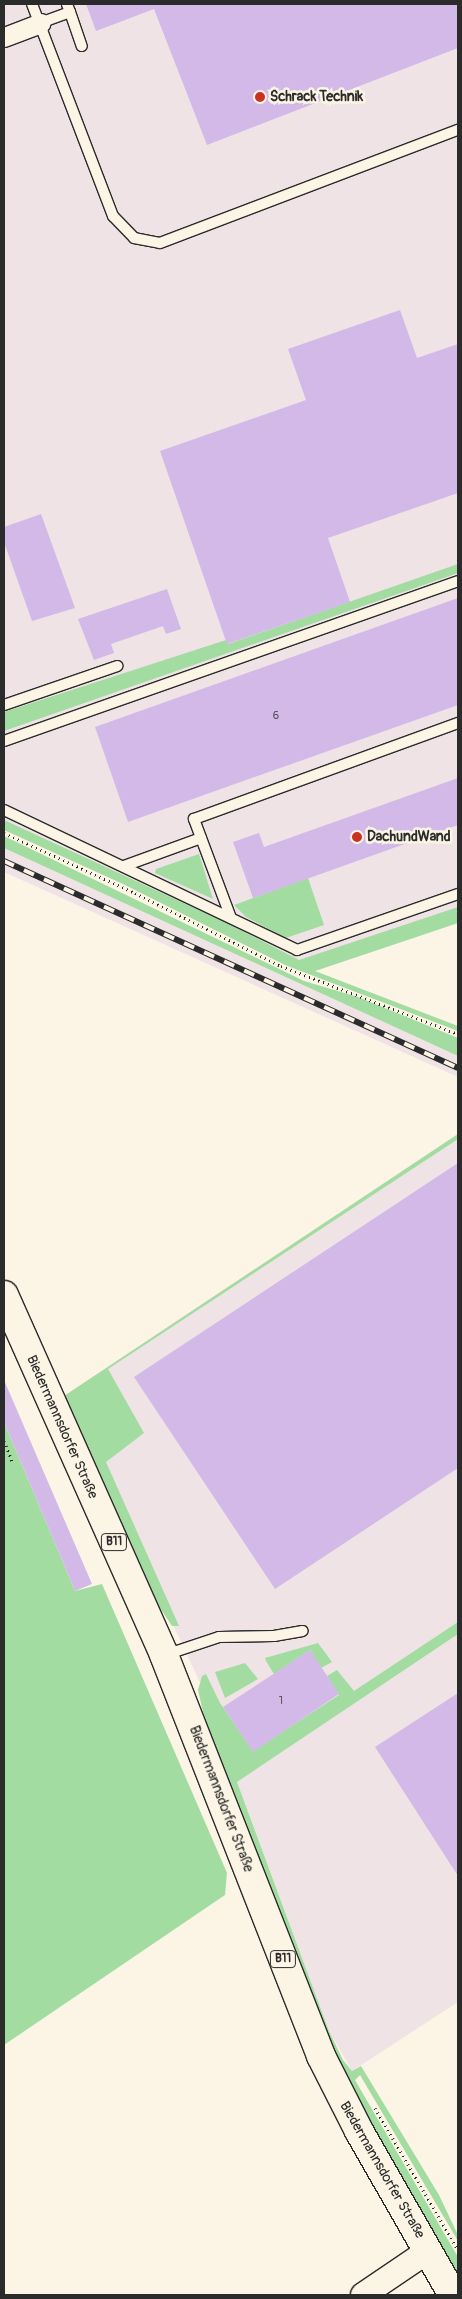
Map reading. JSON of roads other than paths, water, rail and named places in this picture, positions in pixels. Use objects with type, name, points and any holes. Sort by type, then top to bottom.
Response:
[{"type":"main road","name":"Biedermannsdorfer Straße","points":[[6,1306],[164,1655],[321,2056],[351,2116],[453,2295]]},
{"type":"street","points":[[4,37],[40,24]]},
{"type":"street","points":[[363,2295],[428,2251]]},
{"type":"lane","points":[[32,4],[113,216],[134,238],[160,243],[458,130]]},
{"type":"lane","points":[[40,24],[68,8],[82,46]]},
{"type":"lane","points":[[4,741],[458,581]]},
{"type":"lane","points":[[4,705],[117,666]]},
{"type":"lane","points":[[231,918],[194,819],[458,723]]},
{"type":"lane","points":[[4,810],[297,950],[458,894]]},
{"type":"lane","points":[[124,866],[201,838]]},
{"type":"lane","points":[[164,1655],[219,1637],[274,1636],[303,1631]]},
{"type":"railway","points":[[4,861],[458,1068]]},
{"type":"place","name":"Schrack Technik","points":[[260,97]]},
{"type":"place","name":"DachundWand","points":[[357,837]]}]
